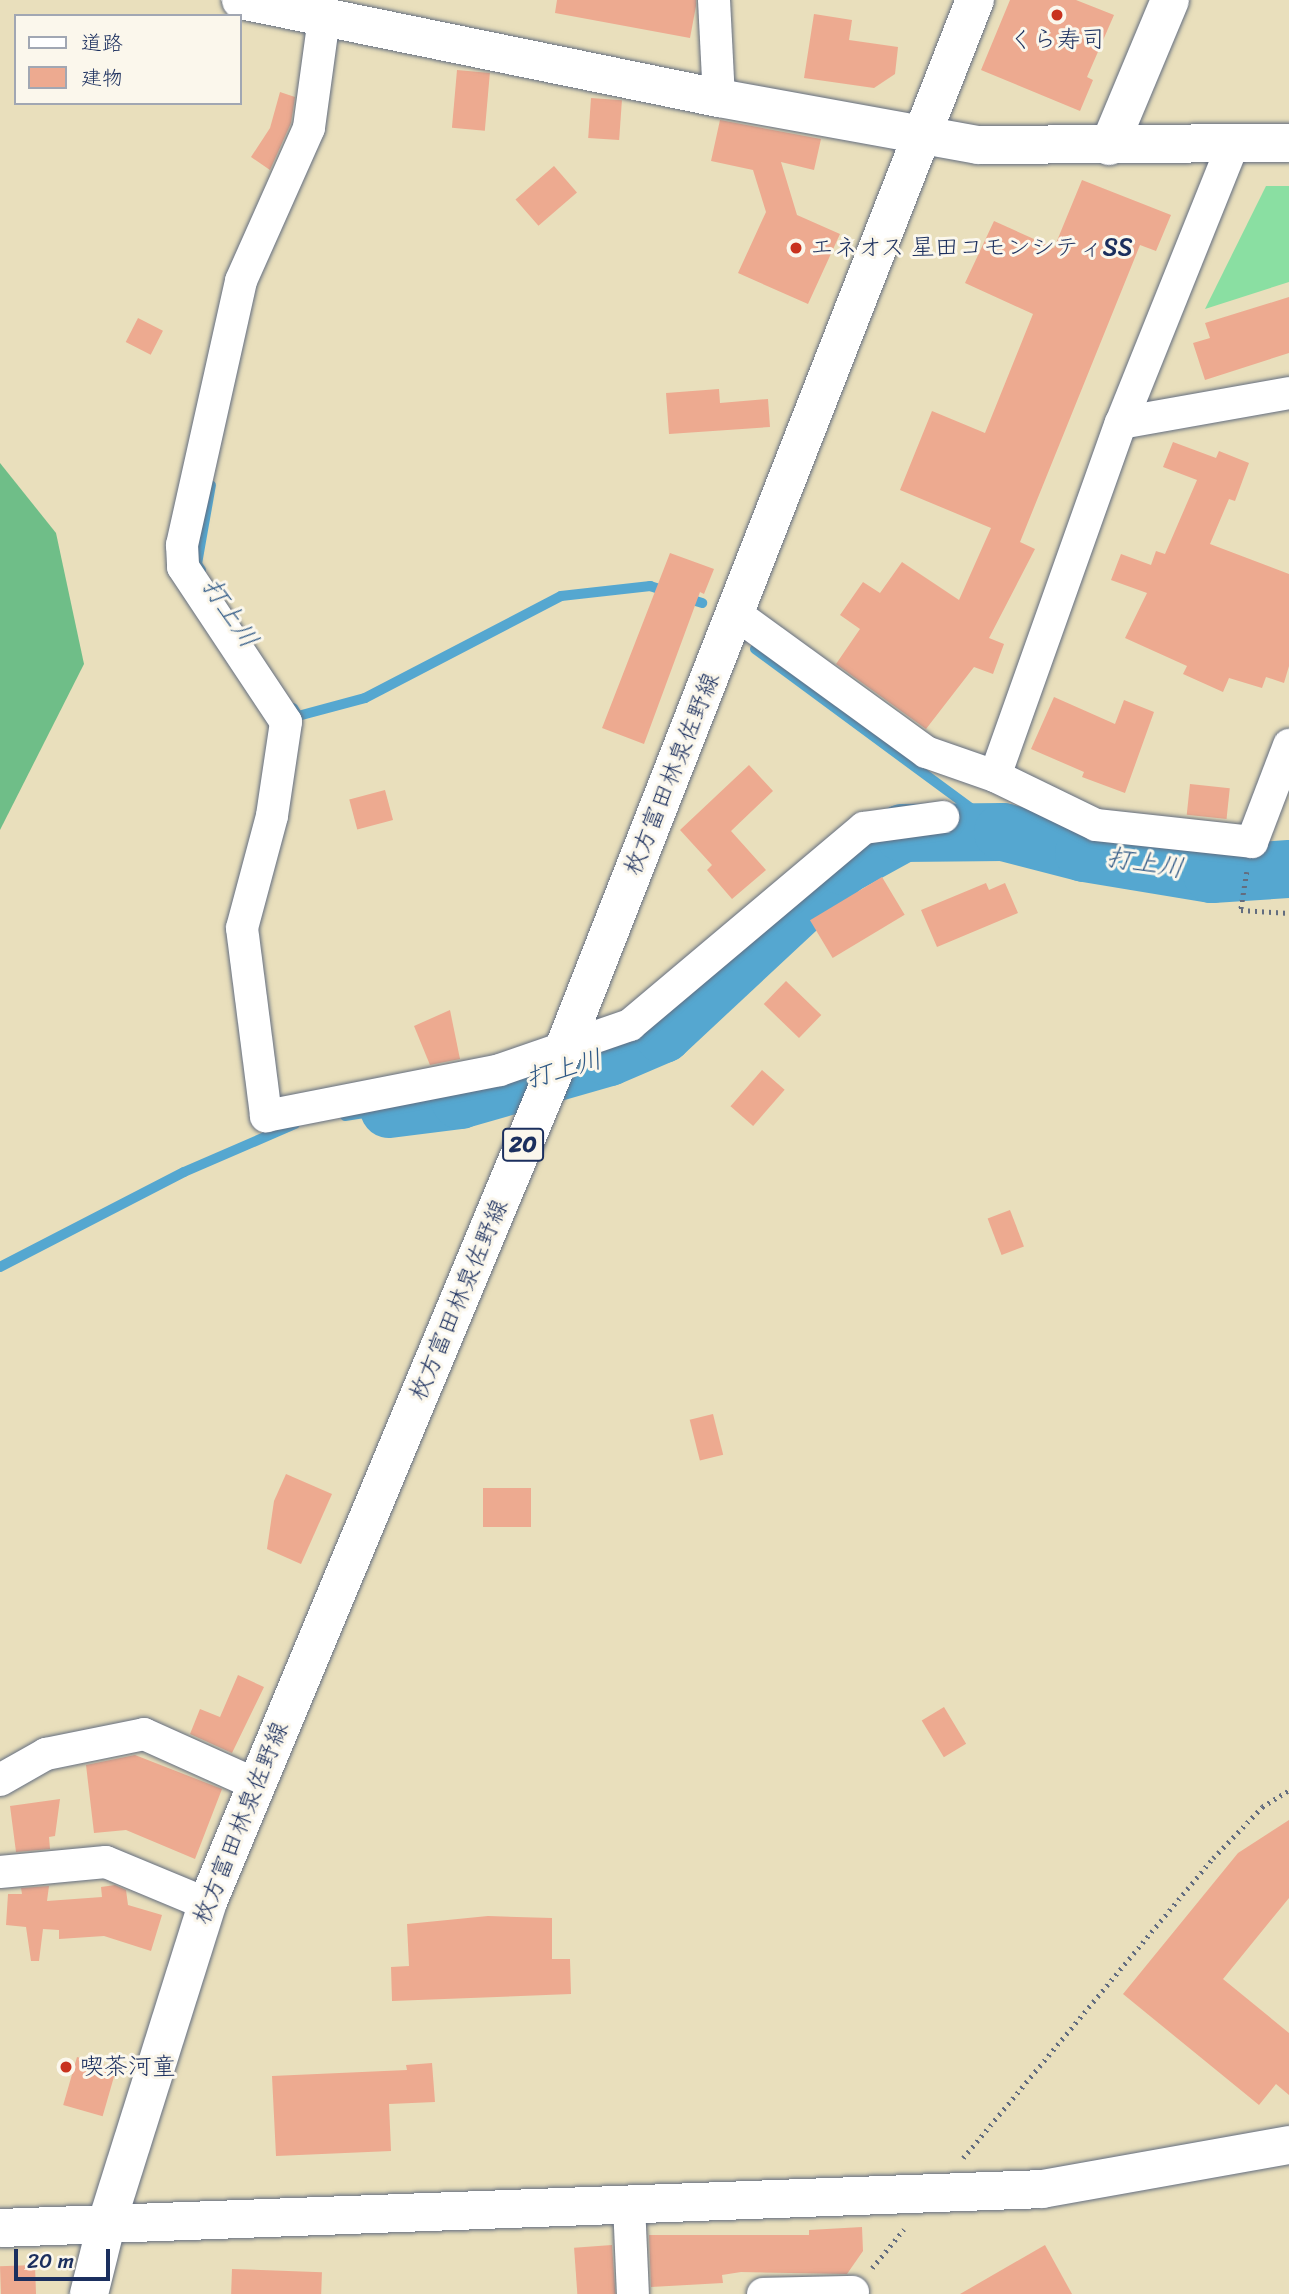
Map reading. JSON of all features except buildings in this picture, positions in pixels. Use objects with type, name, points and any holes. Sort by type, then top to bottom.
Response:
[{"type":"street","points":[[241,0],[336,14],[719,98],[978,145],[1109,146],[1289,142]]},
{"type":"street","points":[[714,0],[719,98]]},
{"type":"street","name":"枚方富田林泉佐野線","points":[[89,2294],[107,2222],[207,1904],[564,1048],[975,0]]},
{"type":"street","points":[[1109,146],[1170,0]]},
{"type":"street","points":[[336,14],[309,128],[242,281],[182,545],[183,567],[286,722],[272,816],[242,928],[266,1116],[500,1070],[630,1025],[864,828],[943,817]]},
{"type":"street","points":[[995,776],[1121,423],[1234,142]]},
{"type":"street","points":[[1121,423],[1289,393]]},
{"type":"street","points":[[736,614],[926,752],[995,776],[1096,825],[1252,842],[1289,745]]},
{"type":"street","points":[[0,1780],[46,1754],[144,1734],[255,1784]]},
{"type":"street","points":[[0,1872],[106,1862],[207,1904]]},
{"type":"street","points":[[0,2228],[1042,2189],[1289,2145]]},
{"type":"street","points":[[629,2204],[633,2294]]},
{"type":"street","points":[[763,2294],[853,2292]]},
{"type":"path","points":[[1252,842],[1241,910],[1289,914]]},
{"type":"path","points":[[853,2292],[1213,1858],[1262,1807],[1289,1790]]},
{"type":"green space","points":[[1266,186],[1289,186],[1289,282],[1205,309]]},
{"type":"green space","points":[[0,463],[56,533],[84,664],[0,830]]},
{"type":"waterway","name":"打上川","points":[[201,570],[197,564],[211,485]]},
{"type":"waterway","name":"打上川","points":[[293,708],[298,716],[365,698],[561,596],[650,586],[668,592]]},
{"type":"waterway","name":"打上川","points":[[686,598],[702,603]]},
{"type":"waterway","name":"打上川","points":[[755,649],[1003,832]]},
{"type":"waterway","name":"打上川","points":[[389,1109],[460,1100],[609,1057],[663,1034],[843,866],[903,833],[1003,832],[1084,853],[1212,874],[1289,869]]},
{"type":"waterway","name":"打上川","points":[[345,1116],[389,1109]]},
{"type":"waterway","name":"打上川","points":[[0,1267],[184,1172],[295,1124]]},
{"type":"place","name":"くら寿司","points":[[1057,15]]},
{"type":"place","name":"エネオス 星田コモンシティSS","points":[[796,248]]},
{"type":"place","name":"喫茶河童","points":[[66,2067]]}]
